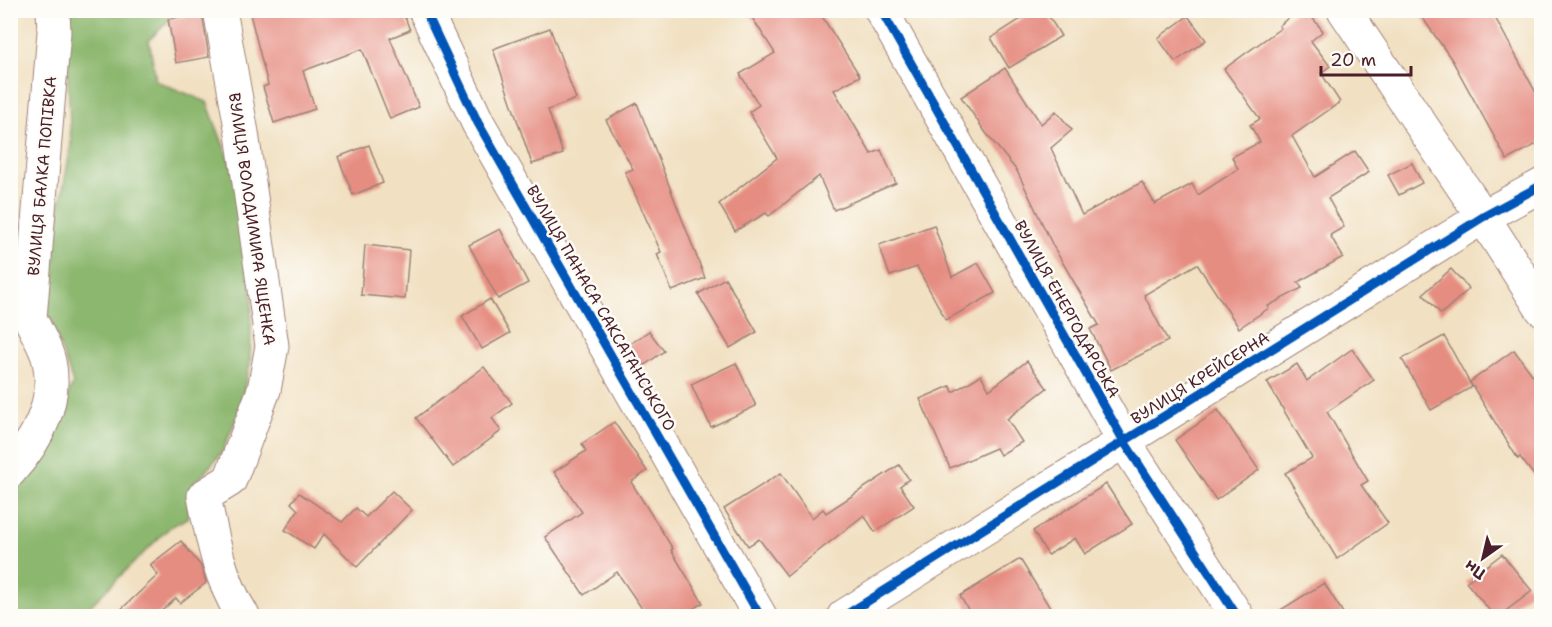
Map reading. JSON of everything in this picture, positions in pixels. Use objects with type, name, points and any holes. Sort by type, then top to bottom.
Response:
[{"type":"street","name":"ВУЛИЦЯ БАЛКА ПОПІВКА","points":[[10,471],[25,454],[49,408],[49,361],[30,318],[54,32],[53,10]]},
{"type":"street","name":"ВУЛИЦЯ ВОЛОДИМИРА ЯЩЕНКА","points":[[220,10],[242,133],[272,346],[264,390],[230,480],[204,496],[229,594],[243,616]]},
{"type":"street","name":"ВУЛИЦЯ ПАНАСА САКСАГАНСЬКОГО","points":[[425,10],[478,123],[760,616]]},
{"type":"street","name":"ВУЛИЦЯ ЕНЕРГОДАРСЬКА","points":[[881,10],[1125,443],[1237,616]]},
{"type":"street","points":[[1344,10],[1542,309]]},
{"type":"street","name":"ВУЛИЦЯ КРЕЙСЕРНА","points":[[844,616],[1125,443],[1483,217],[1542,185]]},
{"type":"green space","points":[[65,11],[178,11],[149,40],[156,81],[207,102],[239,186],[252,300],[250,364],[237,417],[222,452],[194,485],[187,518],[170,527],[92,604],[85,616],[11,616],[10,490],[47,443],[73,383],[43,298],[71,146]]},
{"type":"building","points":[[249,10],[402,10],[410,30],[390,38],[419,107],[390,119],[362,49],[303,71],[315,109],[274,123],[263,87],[268,85]]},
{"type":"building","points":[[747,10],[818,10],[860,76],[834,90],[871,154],[881,150],[896,183],[834,210],[819,176],[769,216],[766,213],[735,231],[719,204],[777,158],[749,112],[759,105],[740,74],[775,53]]},
{"type":"building","points":[[1035,10],[1045,10],[1061,36],[1009,68],[991,38]]},
{"type":"building","points":[[1297,10],[1306,10],[1323,31],[1311,41],[1330,66],[1321,73],[1340,102],[1292,136],[1315,177],[1355,151],[1369,172],[1328,198],[1344,227],[1330,235],[1343,257],[1298,282],[1302,288],[1268,306],[1269,308],[1239,328],[1197,264],[1144,295],[1168,341],[1111,370],[1090,329],[1099,325],[1053,246],[1017,171],[961,97],[1005,68],[1041,124],[1056,111],[1072,130],[1051,148],[1082,215],[1142,182],[1155,204],[1192,184],[1198,195],[1238,169],[1232,157],[1260,142],[1250,125],[1260,119],[1224,69],[1281,28],[1279,26]]},
{"type":"building","points":[[1417,10],[1491,10],[1542,104],[1542,141],[1507,160],[1452,60]]},
{"type":"building","points":[[202,13],[209,57],[176,63],[168,19]]},
{"type":"building","points":[[1188,16],[1206,40],[1175,62],[1158,38]]},
{"type":"building","points":[[550,28],[576,99],[548,110],[563,154],[532,164],[493,49]]},
{"type":"building","points":[[637,103],[705,278],[672,291],[657,254],[661,252],[625,172],[633,169],[606,120]]},
{"type":"building","points":[[369,145],[383,183],[353,195],[338,157]]},
{"type":"building","points":[[1412,163],[1422,183],[1399,195],[1388,175]]},
{"type":"building","points":[[934,225],[952,277],[978,263],[995,293],[946,320],[917,267],[890,276],[879,245]]},
{"type":"building","points":[[500,229],[528,283],[498,299],[469,245]]},
{"type":"building","points":[[365,245],[409,250],[405,299],[361,295]]},
{"type":"building","points":[[1451,269],[1469,289],[1441,314],[1423,294]]},
{"type":"building","points":[[725,278],[757,332],[730,348],[698,294]]},
{"type":"building","points":[[490,299],[510,333],[482,349],[462,316]]},
{"type":"building","points":[[649,331],[664,351],[642,367],[627,346]]},
{"type":"building","points":[[1444,336],[1472,387],[1431,410],[1402,359]]},
{"type":"building","points":[[1352,349],[1374,380],[1327,412],[1368,481],[1361,485],[1388,523],[1337,559],[1285,473],[1312,458],[1267,382],[1297,364],[1307,381]]},
{"type":"building","points":[[1514,350],[1542,388],[1542,486],[1520,457],[1518,459],[1470,382]]},
{"type":"building","points":[[1027,361],[1047,388],[1007,419],[1022,442],[1000,455],[996,448],[950,468],[920,399],[950,386],[953,392],[981,375],[989,390]]},
{"type":"building","points":[[736,363],[756,406],[711,427],[691,384]]},
{"type":"building","points":[[484,367],[512,403],[492,418],[501,431],[453,467],[416,418]]},
{"type":"building","points":[[1218,410],[1259,470],[1216,500],[1175,440]]},
{"type":"building","points":[[614,422],[647,471],[631,482],[673,549],[671,550],[703,603],[680,616],[647,616],[617,572],[584,595],[545,537],[582,512],[554,472],[586,451],[582,444]]},
{"type":"building","points":[[899,465],[909,479],[900,486],[914,506],[875,532],[864,515],[787,576],[759,539],[748,546],[724,509],[781,473],[812,518],[823,509],[826,513]]},
{"type":"building","points":[[1106,484],[1132,524],[1085,554],[1075,538],[1048,555],[1033,531]]},
{"type":"building","points":[[392,491],[412,510],[357,567],[324,534],[314,549],[285,530],[298,510],[291,503],[299,493],[342,522],[356,508],[366,517]]},
{"type":"building","points":[[181,541],[201,566],[206,583],[180,603],[176,598],[156,616],[114,616],[158,575],[150,565]]},
{"type":"building","points":[[1502,554],[1532,591],[1499,616],[1494,616],[1466,582]]},
{"type":"building","points":[[1020,559],[1055,616],[972,616],[960,596]]},
{"type":"building","points":[[1324,583],[1345,616],[1271,616]]},
{"type":"cycle path","points":[[425,10],[478,123],[760,616]]},
{"type":"cycle path","points":[[881,10],[1125,443],[1237,616]]},
{"type":"cycle path","points":[[844,616],[1483,217],[1542,185]]}]
